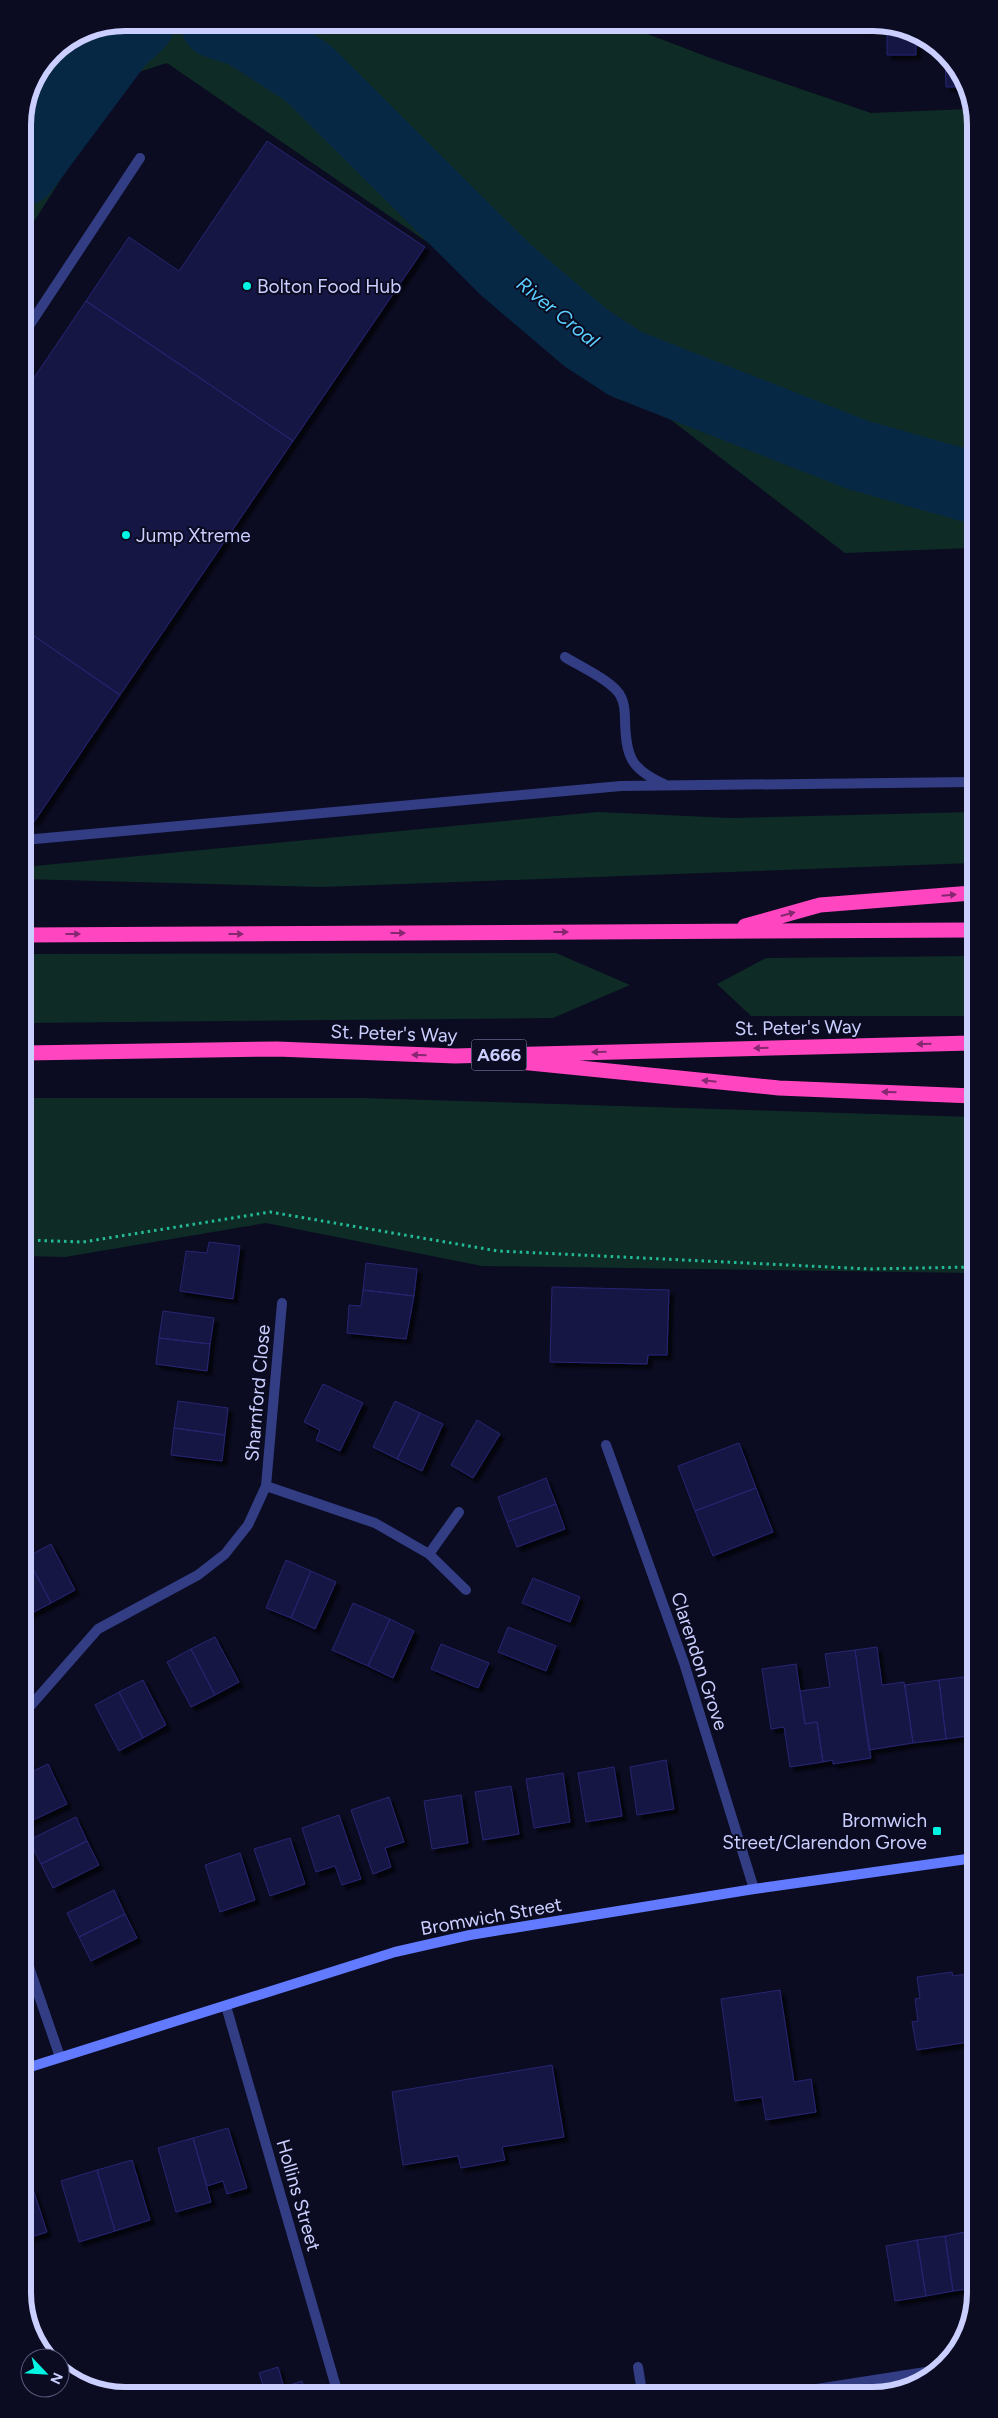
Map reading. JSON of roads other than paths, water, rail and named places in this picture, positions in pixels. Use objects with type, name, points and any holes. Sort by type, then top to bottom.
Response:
[{"type":"highway","points":[[724,931],[820,905],[967,893]]},
{"type":"highway","points":[[31,934],[967,930]]},
{"type":"highway","name":"St. Peter's Way","points":[[31,1054],[277,1049],[456,1056],[967,1043]]},
{"type":"highway","name":"A666","points":[[456,1056],[779,1088],[967,1096]]},
{"type":"street","points":[[31,323],[140,158]]},
{"type":"street","points":[[565,657],[613,687],[621,697],[625,712],[626,746],[630,757],[643,774],[667,786]]},
{"type":"street","points":[[31,839],[621,786],[967,782]]},
{"type":"street","name":"Sharnford Close","points":[[31,1705],[98,1629],[198,1575],[225,1554],[248,1525],[266,1486],[282,1302]]},
{"type":"street","name":"Clarendon Grove","points":[[606,1445],[684,1663],[754,1890]]},
{"type":"street","name":"Sharnford Close","points":[[266,1486],[375,1523],[429,1554],[466,1590]]},
{"type":"street","points":[[429,1554],[459,1512]]},
{"type":"street","name":"Bromwich Street","points":[[31,2067],[395,1952],[460,1937],[754,1890],[967,1859]]},
{"type":"street","points":[[31,1973],[60,2056]]},
{"type":"street","name":"Hollins Street","points":[[226,2006],[336,2387]]},
{"type":"street","points":[[638,2368],[641,2387]]},
{"type":"street","points":[[830,2387],[923,2372]]},
{"type":"waterway","name":"River Croal","points":[[31,159],[119,41],[130,31]]},
{"type":"waterway","name":"River Croal","points":[[241,31],[308,73],[506,270],[586,338],[626,364],[858,455],[967,486]]},
{"type":"place","name":"Bolton Food Hub","points":[[247,286]]},
{"type":"place","name":"Jump Xtreme","points":[[126,535]]},
{"type":"place","name":"Bromwich Street/Clarendon Grove","points":[[937,1831]]}]
